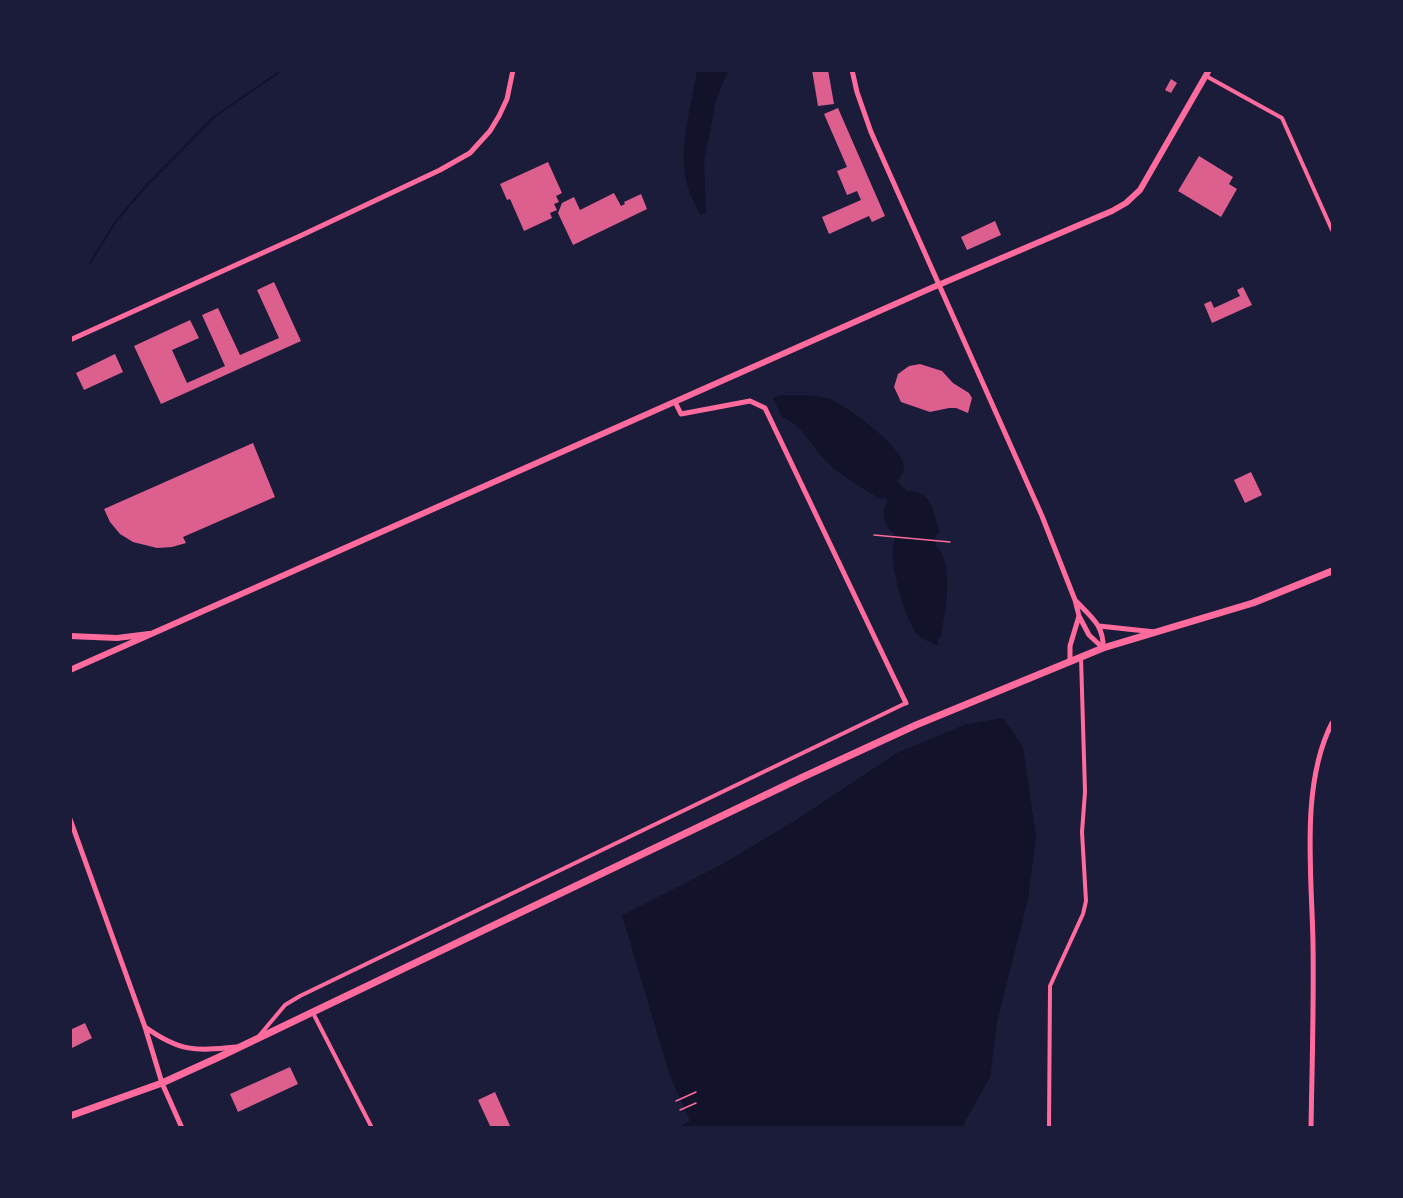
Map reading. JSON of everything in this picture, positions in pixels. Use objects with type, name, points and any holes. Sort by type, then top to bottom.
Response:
[{"type":"main road","points":[[70,670],[159,633],[675,402],[1112,211],[1134,197],[1208,73]]},
{"type":"main road","points":[[70,1116],[162,1083],[240,1047],[916,725],[1081,656],[1253,603],[1332,571]]},
{"type":"main road","points":[[70,636],[117,638],[159,633]]},
{"type":"street","points":[[70,340],[440,170],[470,153],[490,131],[507,99],[513,70]]},
{"type":"street","points":[[852,70],[857,92],[872,132],[1042,516],[1075,600],[1079,616],[1089,634],[1103,648]]},
{"type":"street","points":[[1208,73],[1282,118],[1332,230]]},
{"type":"street","points":[[256,1039],[285,1005],[300,996],[906,703],[765,408],[750,401],[681,414],[675,402]]},
{"type":"street","points":[[1075,600],[1099,626],[1104,635],[1103,648]]},
{"type":"street","points":[[1070,661],[1070,646],[1079,616]]},
{"type":"street","points":[[1099,626],[1157,632]]},
{"type":"street","points":[[1048,1128],[1050,986],[1083,914],[1086,901],[1082,832],[1085,792],[1081,656]]},
{"type":"street","points":[[1311,1128],[1313,957],[1311,811],[1319,755],[1332,723]]},
{"type":"street","points":[[70,819],[145,1027],[162,1083],[182,1128]]},
{"type":"street","points":[[313,1013],[372,1128]]},
{"type":"street","points":[[145,1027],[175,1046],[199,1051],[240,1047]]},
{"type":"path","points":[[874,535],[950,542]]},
{"type":"path","points":[[676,1101],[696,1092]]},
{"type":"path","points":[[680,1110],[696,1103]]},
{"type":"shaded area","points":[[697,71],[728,71],[716,100],[704,161],[706,213],[700,215],[688,188],[684,159],[686,130]]},
{"type":"shaded area","points":[[781,395],[810,395],[827,398],[860,418],[886,439],[902,460],[904,469],[897,482],[907,491],[922,494],[927,498],[939,532],[935,538],[936,546],[942,554],[947,576],[945,615],[941,636],[937,640],[938,646],[918,635],[903,603],[893,559],[894,533],[884,519],[884,510],[888,502],[885,497],[880,499],[832,467],[797,426],[782,417],[773,398]]},
{"type":"shaded area","points":[[1003,718],[1023,747],[1036,837],[1028,899],[997,1022],[990,1077],[962,1127],[681,1127],[690,1121],[670,1076],[622,915],[721,865],[796,820],[897,753],[964,725]]},
{"type":"building","points":[[812,70],[828,70],[834,104],[818,106]]},
{"type":"building","points":[[1171,79],[1177,83],[1171,93],[1165,90]]},
{"type":"building","points":[[838,108],[885,216],[872,222],[869,216],[829,234],[822,217],[861,200],[857,191],[847,195],[837,171],[847,167],[824,114]]},
{"type":"building","points":[[1199,156],[1233,177],[1229,184],[1237,189],[1221,217],[1178,191]]},
{"type":"building","points":[[548,162],[562,193],[556,196],[559,202],[554,204],[557,210],[550,213],[552,218],[524,231],[510,199],[507,200],[500,184]]},
{"type":"building","points":[[614,193],[621,206],[625,204],[624,202],[641,194],[647,209],[573,245],[558,213],[562,203],[574,197],[580,210]]},
{"type":"building","points":[[995,221],[1001,235],[967,250],[961,237]]},
{"type":"building","points":[[274,282],[301,341],[161,404],[134,346],[190,320],[199,338],[172,350],[187,383],[225,366],[202,315],[218,308],[240,355],[279,338],[257,290]]},
{"type":"building","points":[[1243,287],[1252,305],[1212,323],[1204,304],[1211,301],[1214,308],[1240,296],[1237,290]]},
{"type":"building","points":[[115,354],[123,372],[84,390],[76,373]]},
{"type":"building","points":[[920,364],[942,371],[953,383],[969,393],[972,398],[968,413],[956,408],[930,412],[901,402],[894,387],[898,374],[909,366]]},
{"type":"building","points":[[253,443],[275,497],[183,537],[186,543],[172,547],[157,548],[133,542],[120,534],[110,522],[104,509]]},
{"type":"building","points":[[1251,472],[1262,495],[1245,503],[1234,480]]},
{"type":"building","points":[[85,1023],[92,1038],[70,1049],[70,1030]]},
{"type":"building","points":[[290,1067],[298,1084],[238,1112],[230,1094]]},
{"type":"building","points":[[495,1092],[511,1128],[491,1128],[478,1100]]},
{"type":"waterway","points":[[90,263],[116,221],[146,186],[214,117],[282,70]]}]
